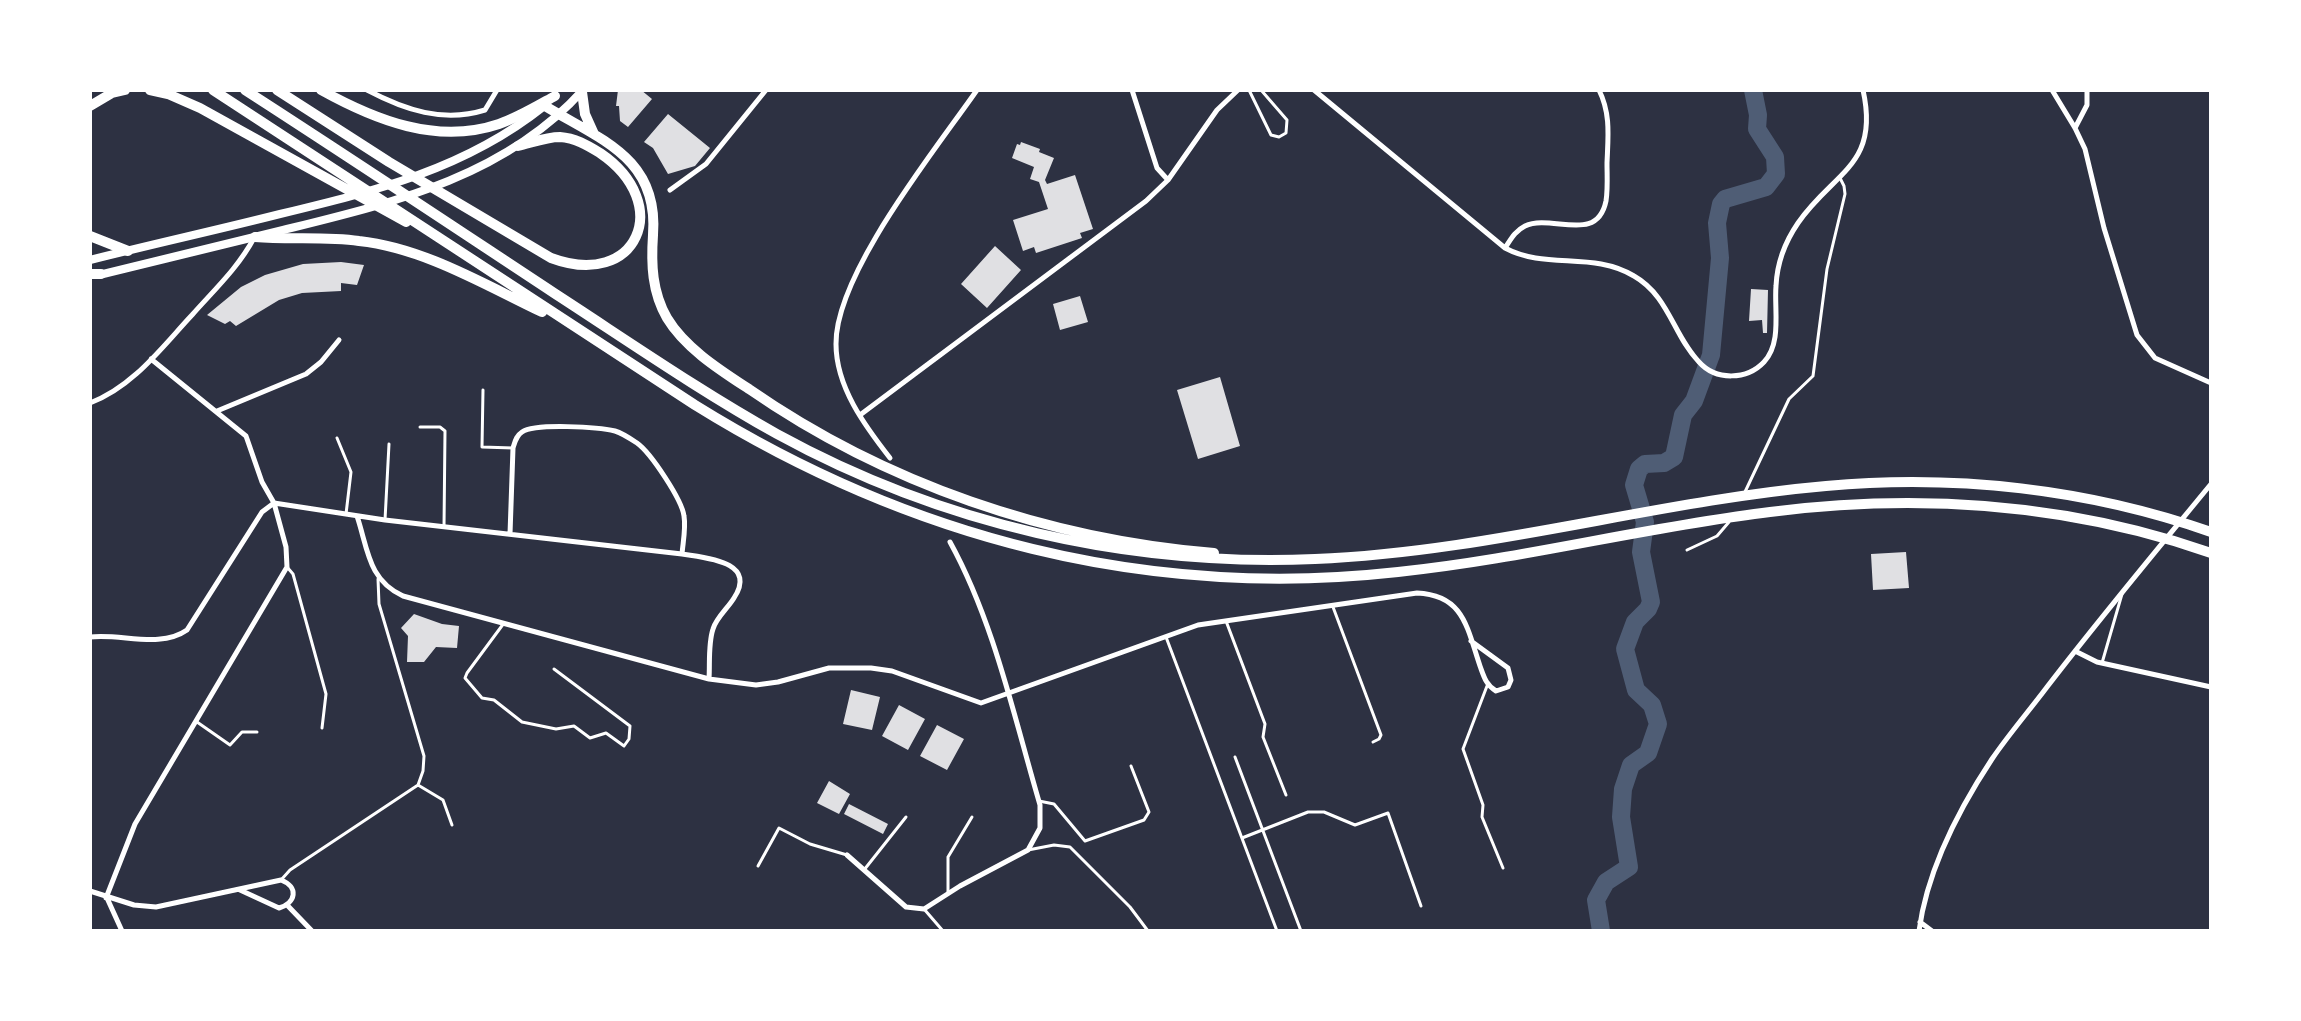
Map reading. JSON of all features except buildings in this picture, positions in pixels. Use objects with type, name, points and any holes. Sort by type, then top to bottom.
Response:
[{"type":"highway","points":[[90,106],[125,90]]},
{"type":"highway","points":[[150,90],[189,102],[396,213],[756,442],[820,475],[885,503],[965,532],[1035,551],[1119,567],[1195,576],[1286,579],[1396,573],[1503,558],[1729,518],[1827,506],[1935,502],[2019,507],[2128,528],[2211,553]]},
{"type":"highway","points":[[213,90],[333,167],[396,213]]},
{"type":"highway","points":[[245,90],[716,398],[778,434],[852,471],[930,502],[1025,530],[1121,550],[1263,559],[1354,557],[1434,548],[1739,496],[1827,486],[1922,482],[2021,488],[2106,502],[2211,532]]},
{"type":"highway","points":[[277,90],[536,251],[581,266],[599,265],[625,250],[635,237],[641,215],[637,192],[624,173],[604,156],[574,139],[557,137],[518,146]]},
{"type":"highway","points":[[321,90],[385,120],[439,131],[491,127],[558,93]]},
{"type":"highway","points":[[582,91],[585,114],[595,135]]},
{"type":"highway","points":[[545,106],[595,135],[629,161],[648,187],[653,211],[653,278],[668,319],[691,345],[747,388],[835,442],[960,499],[1068,530],[1196,555]]},
{"type":"highway","points":[[90,236],[128,251]]},
{"type":"highway","points":[[255,237],[361,241],[408,252],[580,330]]},
{"type":"main road","points":[[94,275],[347,214],[442,185],[475,171],[518,146],[559,115],[582,91]]},
{"type":"main road","points":[[90,260],[407,181],[452,164],[487,146],[545,106],[558,93]]},
{"type":"street","points":[[367,90],[425,114],[453,117],[485,110],[497,90]]},
{"type":"street","points":[[387,90],[391,100]]},
{"type":"street","points":[[670,190],[706,164],[766,90]]},
{"type":"street","points":[[890,458],[847,391],[836,339],[842,306],[849,286],[906,191],[977,90]]},
{"type":"street","points":[[1132,90],[1157,168],[1168,180]]},
{"type":"street","points":[[860,415],[1146,201],[1168,180],[1217,110],[1238,90]]},
{"type":"street","points":[[1314,90],[1505,248],[1537,260],[1604,263],[1638,278],[1660,298],[1700,364],[1719,374],[1734,376],[1745,374],[1760,365],[1771,353],[1776,284],[1783,251],[1808,210],[1858,157],[1867,118],[1863,90]]},
{"type":"street","points":[[1505,248],[1516,231],[1529,224],[1580,226],[1601,214],[1606,200],[1609,118],[1599,90]]},
{"type":"street","points":[[2052,90],[2085,149],[2104,228],[2137,335],[2155,358],[2211,383]]},
{"type":"street","points":[[2075,128],[2087,105],[2087,90]]},
{"type":"street","points":[[90,403],[119,388],[151,359],[240,261],[255,237]]},
{"type":"street","points":[[217,411],[306,374],[321,362],[339,340]]},
{"type":"street","points":[[122,931],[106,898],[135,824],[287,567],[286,547],[274,503],[262,482],[246,436],[151,359]]},
{"type":"street","points":[[510,534],[513,448],[516,439],[523,431],[533,428],[596,428],[617,432],[639,444],[651,457],[682,509],[685,519],[682,554]]},
{"type":"street","points":[[1919,931],[1940,859],[1979,781],[2013,729],[2211,484]]},
{"type":"street","points":[[90,637],[165,639],[179,636],[187,630],[262,512],[274,503],[385,520],[722,561],[733,567],[739,575],[740,585],[737,595],[713,628],[709,679]]},
{"type":"street","points":[[357,516],[378,579],[388,589],[413,600],[709,679],[756,685],[829,668],[871,668],[892,671],[981,703],[1198,625],[1417,593],[1431,594],[1454,605],[1462,615],[1471,641],[1487,686],[1496,691],[1508,687],[1511,680],[1508,668],[1471,641]]},
{"type":"street","points":[[847,855],[906,907],[924,909],[1028,850],[1040,828],[1039,801],[979,602],[950,542]]},
{"type":"street","points":[[2075,651],[2102,663],[2211,687]]},
{"type":"street","points":[[90,891],[134,905],[156,907],[281,880],[289,883],[294,891],[288,906],[279,908],[240,890]]},
{"type":"street","points":[[288,906],[312,931]]},
{"type":"street","points":[[1920,921],[1932,931]]},
{"type":"lane","points":[[1249,90],[1271,135],[1279,137],[1286,133],[1287,120],[1261,90]]},
{"type":"lane","points":[[1687,550],[1717,536],[1733,518],[1789,399],[1813,376],[1827,269],[1845,194],[1840,178]]},
{"type":"lane","points":[[483,390],[482,447],[513,448]]},
{"type":"lane","points":[[420,427],[440,427],[445,431],[444,527]]},
{"type":"lane","points":[[337,438],[351,472],[346,514]]},
{"type":"lane","points":[[385,520],[389,444]]},
{"type":"lane","points":[[287,567],[293,574],[326,694],[322,728]]},
{"type":"lane","points":[[281,880],[290,870],[418,785],[423,771],[424,756],[379,604],[378,579]]},
{"type":"lane","points":[[2102,663],[2123,592]]},
{"type":"lane","points":[[1332,605],[1381,735],[1373,742]]},
{"type":"lane","points":[[1226,621],[1265,724],[1263,737],[1286,795]]},
{"type":"lane","points":[[504,623],[467,673],[465,678],[468,684],[482,698],[494,700],[522,722],[556,729],[574,726],[590,738],[606,733],[616,737],[624,746],[629,739],[630,726],[554,669]]},
{"type":"lane","points":[[1166,637],[1277,931]]},
{"type":"lane","points":[[1487,686],[1463,749],[1483,805],[1482,817],[1503,868]]},
{"type":"lane","points":[[196,721],[230,745],[242,732],[257,732]]},
{"type":"lane","points":[[1235,757],[1301,931]]},
{"type":"lane","points":[[1039,801],[1054,804],[1081,838],[1091,841],[1144,820],[1147,816],[1149,812],[1131,766]]},
{"type":"lane","points":[[418,785],[443,800],[452,825]]},
{"type":"lane","points":[[1242,838],[1308,812],[1324,812],[1355,825],[1388,813],[1421,906]]},
{"type":"lane","points":[[864,870],[906,817]]},
{"type":"lane","points":[[948,894],[948,857],[972,817]]},
{"type":"lane","points":[[758,866],[779,828],[810,844],[847,855]]},
{"type":"lane","points":[[1028,850],[1054,845],[1070,847],[1130,907],[1148,931]]},
{"type":"lane","points":[[924,909],[943,931]]},
{"type":"waterway","points":[[1601,931],[1596,900],[1606,882],[1629,867],[1621,817],[1623,789],[1631,765],[1648,753],[1658,724],[1652,705],[1636,690],[1625,649],[1635,622],[1651,602],[1641,552],[1645,522],[1634,485],[1639,469],[1645,464],[1664,463],[1674,457],[1683,415],[1694,401],[1711,355],[1720,258],[1717,223],[1721,204],[1725,199],[1766,187],[1776,174],[1775,157],[1757,129],[1758,115],[1753,90]]}]
